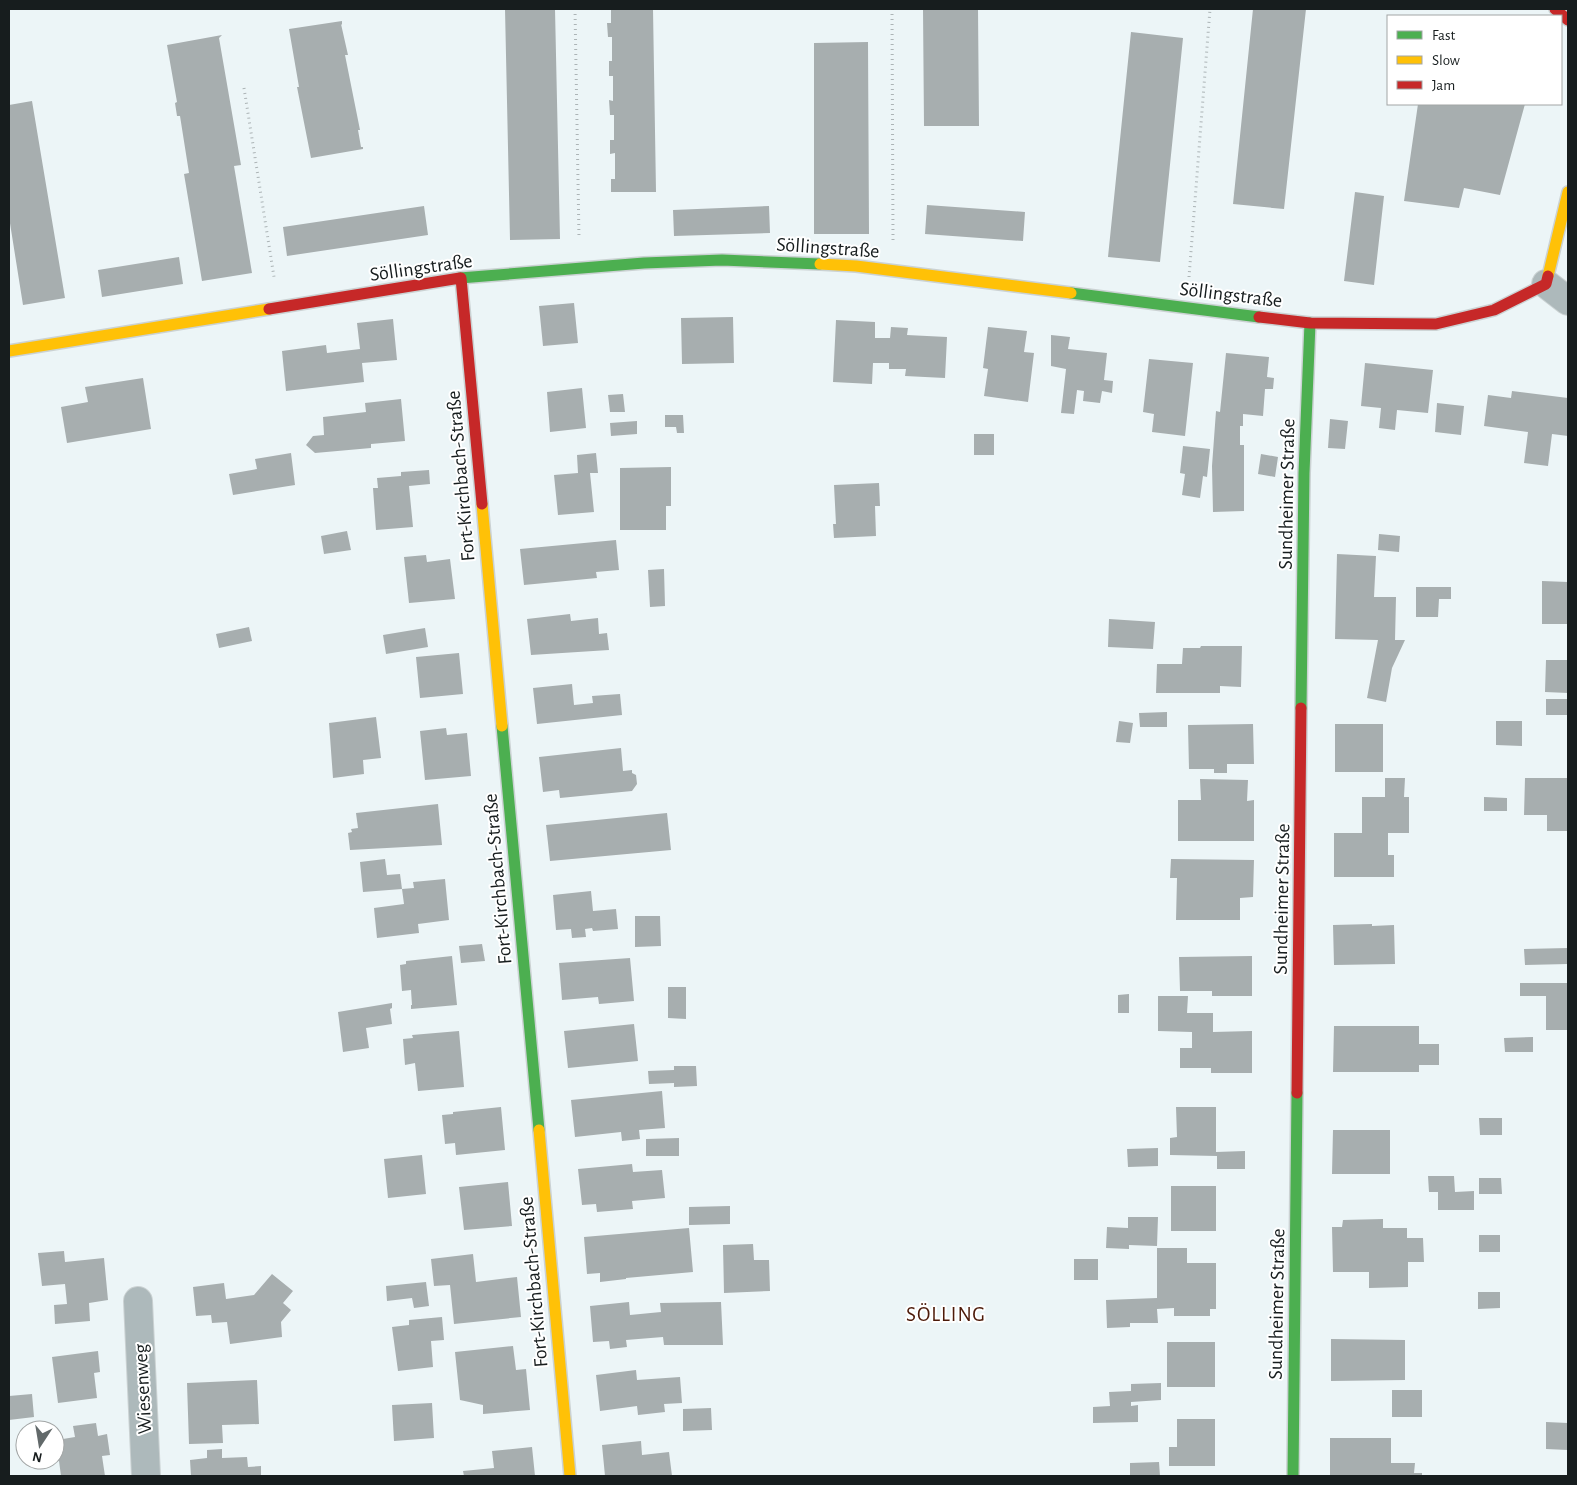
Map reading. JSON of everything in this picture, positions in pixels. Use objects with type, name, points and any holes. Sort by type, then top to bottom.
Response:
[{"type":"street","points":[[1555,9],[1568,20]]},
{"type":"street","points":[[1568,192],[1546,284],[1568,300]]},
{"type":"street","name":"Söllingstraße","points":[[9,351],[461,278],[644,262],[722,260],[856,266],[1310,323],[1436,324],[1494,310],[1546,284]]},
{"type":"street","name":"Fort-Kirchbach-Straße","points":[[461,278],[570,1476]]},
{"type":"street","name":"Sundheimer Straße","points":[[1293,1476],[1304,473],[1310,323]]},
{"type":"street","name":"Wiesenweg","points":[[138,1301],[146,1476]]},
{"type":"path","points":[[575,9],[579,268]]},
{"type":"path","points":[[892,9],[893,271]]},
{"type":"path","points":[[1187,308],[1210,9]]},
{"type":"path","points":[[244,88],[279,308]]},
{"type":"building","points":[[505,9],[555,9],[560,239],[510,240]]},
{"type":"building","points":[[611,9],[653,9],[656,192],[611,192],[611,179],[615,179],[615,153],[610,154],[610,140],[614,140],[614,115],[610,115],[609,100],[613,101],[613,76],[609,76],[609,61],[612,61],[612,37],[608,37],[607,23],[611,23]]},
{"type":"building","points":[[923,9],[978,9],[979,126],[924,126]]},
{"type":"building","points":[[1253,9],[1306,9],[1284,209],[1233,204]]},
{"type":"building","points":[[342,21],[341,24],[348,55],[345,55],[360,130],[358,130],[361,147],[363,149],[311,158],[297,87],[299,87],[289,29]]},
{"type":"building","points":[[1131,32],[1183,38],[1160,262],[1108,257]]},
{"type":"building","points":[[222,35],[219,38],[241,165],[234,166],[252,273],[202,281],[184,174],[189,173],[180,116],[177,116],[175,103],[177,102],[167,45]]},
{"type":"building","points":[[868,42],[869,234],[814,234],[814,43]]},
{"type":"building","points":[[32,101],[65,298],[23,305],[9,217],[9,105]]},
{"type":"building","points":[[1418,105],[1525,105],[1500,195],[1464,188],[1459,208],[1404,201]]},
{"type":"building","points":[[1355,192],[1384,196],[1374,285],[1344,281]]},
{"type":"building","points":[[927,205],[1025,212],[1023,241],[925,234]]},
{"type":"building","points":[[424,206],[428,235],[287,256],[283,227]]},
{"type":"building","points":[[769,206],[770,233],[674,236],[673,210]]},
{"type":"building","points":[[179,257],[183,284],[102,297],[98,270]]},
{"type":"building","points":[[574,303],[578,343],[543,346],[539,306]]},
{"type":"building","points":[[733,317],[734,363],[682,364],[681,318]]},
{"type":"building","points":[[393,319],[397,360],[362,363],[364,382],[286,391],[282,351],[326,345],[327,353],[360,349],[357,323]]},
{"type":"building","points":[[836,320],[875,322],[875,338],[890,338],[891,327],[908,328],[907,335],[947,337],[945,378],[905,376],[906,369],[889,369],[889,363],[873,363],[872,384],[833,382]]},
{"type":"building","points":[[988,327],[1027,331],[1024,352],[1034,353],[1028,402],[984,396],[988,369],[983,368]]},
{"type":"building","points":[[1051,335],[1070,337],[1068,349],[1107,353],[1104,380],[1113,381],[1112,393],[1102,391],[1100,403],[1083,401],[1084,391],[1077,390],[1074,414],[1061,413],[1066,369],[1051,366]]},
{"type":"building","points":[[1226,353],[1269,357],[1267,377],[1274,378],[1273,389],[1265,389],[1263,416],[1243,414],[1243,426],[1240,426],[1240,445],[1244,445],[1244,511],[1213,512],[1212,466],[1216,411],[1220,412]]},
{"type":"building","points":[[1149,359],[1193,363],[1185,436],[1152,432],[1154,414],[1143,412]]},
{"type":"building","points":[[1365,363],[1433,370],[1428,413],[1397,410],[1395,430],[1379,428],[1381,408],[1361,406]]},
{"type":"building","points":[[143,378],[151,429],[67,443],[61,407],[88,402],[85,387]]},
{"type":"building","points":[[582,388],[586,428],[550,432],[547,392]]},
{"type":"building","points":[[1512,391],[1568,398],[1568,436],[1552,434],[1548,466],[1524,463],[1528,432],[1484,426],[1488,395],[1511,398]]},
{"type":"building","points":[[623,394],[625,412],[610,412],[608,395]]},
{"type":"building","points":[[401,399],[405,441],[371,444],[371,448],[315,453],[306,445],[313,436],[324,435],[323,417],[366,412],[365,403]]},
{"type":"building","points":[[1437,403],[1464,406],[1461,435],[1435,432]]},
{"type":"building","points":[[665,415],[683,415],[684,433],[677,433],[676,427],[665,427]]},
{"type":"building","points":[[1330,419],[1348,421],[1345,449],[1328,448]]},
{"type":"building","points":[[637,421],[637,434],[611,436],[610,423]]},
{"type":"building","points":[[974,434],[994,434],[994,455],[974,455]]},
{"type":"building","points":[[1183,446],[1210,449],[1207,477],[1203,476],[1200,498],[1182,495],[1185,474],[1180,473]]},
{"type":"building","points":[[291,453],[295,485],[233,495],[229,474],[257,469],[255,459]]},
{"type":"building","points":[[596,453],[598,473],[590,473],[594,512],[558,515],[554,475],[578,473],[577,455]]},
{"type":"building","points":[[1261,454],[1278,457],[1275,477],[1258,474]]},
{"type":"building","points":[[671,467],[671,506],[666,506],[666,530],[620,530],[620,468]]},
{"type":"building","points":[[429,470],[430,484],[409,486],[413,527],[376,530],[373,488],[378,488],[377,478],[401,476],[401,472]]},
{"type":"building","points":[[879,483],[880,506],[875,506],[876,536],[834,538],[833,524],[836,524],[834,485]]},
{"type":"building","points":[[347,531],[351,550],[324,554],[321,536]]},
{"type":"building","points":[[1379,534],[1400,536],[1399,552],[1378,550]]},
{"type":"building","points":[[616,540],[619,570],[596,572],[597,578],[524,585],[520,549]]},
{"type":"building","points":[[1337,554],[1376,556],[1374,597],[1396,597],[1395,640],[1405,640],[1392,668],[1386,702],[1367,698],[1378,640],[1335,639]]},
{"type":"building","points":[[426,555],[427,562],[450,559],[455,599],[409,603],[404,557]]},
{"type":"building","points":[[664,569],[665,606],[650,607],[648,570]]},
{"type":"building","points":[[1542,581],[1568,582],[1568,624],[1542,624]]},
{"type":"building","points":[[1416,587],[1451,587],[1451,599],[1439,599],[1438,617],[1416,617]]},
{"type":"building","points":[[570,614],[571,621],[598,618],[599,634],[607,633],[609,650],[531,655],[527,619]]},
{"type":"building","points":[[1109,619],[1155,622],[1153,649],[1108,647]]},
{"type":"building","points":[[249,627],[252,641],[219,648],[216,634]]},
{"type":"building","points":[[425,628],[428,647],[386,654],[383,635]]},
{"type":"building","points":[[1201,646],[1242,646],[1241,687],[1220,686],[1220,693],[1156,693],[1157,664],[1182,664],[1183,648],[1200,648]]},
{"type":"building","points":[[459,653],[463,694],[420,698],[416,657]]},
{"type":"building","points":[[1546,660],[1568,660],[1568,693],[1545,692]]},
{"type":"building","points":[[572,684],[574,705],[593,703],[592,696],[620,694],[622,715],[537,724],[533,688]]},
{"type":"building","points":[[1546,699],[1568,699],[1568,715],[1546,715]]},
{"type":"building","points":[[1167,712],[1167,727],[1140,727],[1139,713]]},
{"type":"building","points":[[376,717],[381,758],[363,760],[364,774],[333,778],[329,723]]},
{"type":"building","points":[[1119,721],[1133,723],[1130,743],[1116,742]]},
{"type":"building","points":[[1496,721],[1522,721],[1522,746],[1496,745]]},
{"type":"building","points":[[1253,724],[1254,764],[1227,764],[1227,773],[1214,773],[1214,769],[1189,769],[1188,725]]},
{"type":"building","points":[[1335,724],[1383,724],[1383,772],[1335,772]]},
{"type":"building","points":[[446,728],[447,735],[467,733],[471,776],[425,780],[420,731]]},
{"type":"building","points":[[621,748],[623,771],[632,770],[632,773],[636,775],[637,784],[632,791],[560,798],[559,790],[543,792],[539,757]]},
{"type":"building","points":[[1385,778],[1405,778],[1404,797],[1409,797],[1409,833],[1388,833],[1388,855],[1394,855],[1394,877],[1334,877],[1334,833],[1362,833],[1362,797],[1385,797]]},
{"type":"building","points":[[1525,778],[1568,778],[1568,831],[1547,831],[1547,815],[1524,815]]},
{"type":"building","points":[[1200,779],[1248,780],[1247,801],[1254,800],[1254,841],[1178,841],[1178,800],[1201,800]]},
{"type":"building","points":[[1484,797],[1507,798],[1507,811],[1484,811]]},
{"type":"building","points":[[438,804],[442,845],[350,850],[348,833],[352,832],[351,829],[358,828],[356,813]]},
{"type":"building","points":[[667,813],[671,850],[550,861],[546,825]]},
{"type":"building","points":[[385,859],[387,875],[400,874],[402,889],[363,892],[360,862]]},
{"type":"building","points":[[1171,859],[1254,860],[1253,897],[1240,898],[1240,920],[1176,920],[1177,878],[1170,878]]},
{"type":"building","points":[[445,879],[449,920],[418,924],[419,933],[377,938],[374,908],[404,904],[402,889],[414,888],[413,882]]},
{"type":"building","points":[[591,891],[593,911],[616,909],[618,929],[593,931],[592,928],[585,929],[586,937],[572,938],[571,929],[556,930],[553,895]]},
{"type":"building","points":[[635,916],[660,916],[661,946],[635,947]]},
{"type":"building","points":[[1372,924],[1372,926],[1394,925],[1395,964],[1334,965],[1333,925]]},
{"type":"building","points":[[482,944],[485,961],[461,963],[459,946]]},
{"type":"building","points":[[1568,948],[1568,964],[1525,965],[1524,949]]},
{"type":"building","points":[[452,956],[457,1005],[411,1009],[411,990],[402,991],[400,965],[406,964],[406,961]]},
{"type":"building","points":[[1252,956],[1252,996],[1212,996],[1212,991],[1180,991],[1179,957]]},
{"type":"building","points":[[630,958],[634,1001],[599,1004],[598,997],[562,1000],[559,963]]},
{"type":"building","points":[[1520,983],[1568,983],[1568,1030],[1546,1030],[1546,996],[1520,996]]},
{"type":"building","points":[[668,987],[686,987],[686,1019],[668,1018]]},
{"type":"building","points":[[1129,994],[1129,1013],[1118,1013],[1118,995]]},
{"type":"building","points":[[1158,996],[1188,996],[1187,1013],[1213,1013],[1213,1032],[1252,1031],[1252,1073],[1211,1073],[1211,1068],[1180,1068],[1180,1048],[1192,1048],[1192,1032],[1158,1031]]},
{"type":"building","points":[[392,1003],[392,1008],[390,1009],[392,1024],[366,1028],[369,1048],[343,1052],[338,1012]]},
{"type":"building","points":[[634,1024],[638,1061],[568,1068],[564,1031]]},
{"type":"building","points":[[1334,1026],[1419,1026],[1419,1044],[1439,1044],[1439,1065],[1419,1065],[1419,1072],[1333,1072]]},
{"type":"building","points":[[459,1031],[464,1087],[418,1091],[415,1063],[405,1065],[403,1039],[413,1038],[412,1035]]},
{"type":"building","points":[[1533,1037],[1533,1052],[1505,1052],[1504,1038]]},
{"type":"building","points":[[674,1066],[696,1066],[697,1086],[674,1087],[674,1083],[649,1084],[648,1071],[674,1070]]},
{"type":"building","points":[[662,1091],[665,1128],[639,1130],[640,1139],[622,1141],[621,1132],[575,1137],[571,1100]]},
{"type":"building","points":[[501,1107],[505,1150],[456,1155],[455,1143],[445,1144],[442,1115]]},
{"type":"building","points":[[1176,1107],[1216,1107],[1216,1152],[1245,1151],[1245,1169],[1217,1169],[1217,1156],[1170,1155],[1170,1138],[1177,1137]]},
{"type":"building","points":[[1479,1118],[1502,1118],[1502,1135],[1480,1135]]},
{"type":"building","points":[[1333,1130],[1390,1130],[1390,1174],[1332,1174]]},
{"type":"building","points":[[679,1138],[679,1156],[646,1156],[646,1139]]},
{"type":"building","points":[[1158,1148],[1158,1166],[1128,1167],[1127,1149]]},
{"type":"building","points":[[422,1155],[426,1194],[388,1198],[384,1159]]},
{"type":"building","points":[[632,1164],[633,1172],[662,1170],[665,1198],[632,1201],[633,1209],[597,1212],[596,1204],[582,1205],[578,1169]]},
{"type":"building","points":[[1428,1176],[1454,1176],[1455,1192],[1474,1191],[1474,1210],[1438,1210],[1438,1192],[1429,1192]]},
{"type":"building","points":[[1479,1178],[1501,1178],[1502,1194],[1479,1194]]},
{"type":"building","points":[[508,1182],[512,1226],[464,1230],[459,1187]]},
{"type":"building","points":[[1171,1186],[1216,1186],[1216,1231],[1171,1231]]},
{"type":"building","points":[[730,1206],[730,1224],[689,1225],[689,1207]]},
{"type":"building","points":[[1128,1217],[1158,1217],[1157,1246],[1129,1245],[1129,1249],[1106,1248],[1107,1227],[1128,1228]]},
{"type":"building","points":[[1383,1219],[1383,1228],[1407,1228],[1407,1238],[1423,1238],[1424,1262],[1408,1262],[1408,1287],[1369,1288],[1369,1272],[1333,1272],[1332,1227],[1342,1227],[1343,1220]]},
{"type":"building","points":[[689,1228],[693,1272],[600,1282],[600,1273],[587,1274],[584,1237]]},
{"type":"building","points":[[1479,1235],[1500,1235],[1500,1252],[1479,1252]]},
{"type":"building","points":[[753,1244],[754,1260],[769,1260],[770,1291],[724,1293],[723,1245]]},
{"type":"building","points":[[1157,1248],[1187,1248],[1187,1263],[1216,1263],[1216,1309],[1210,1309],[1210,1316],[1174,1316],[1174,1308],[1157,1309],[1158,1323],[1130,1323],[1130,1327],[1107,1328],[1106,1300],[1157,1298]]},
{"type":"building","points":[[64,1251],[65,1262],[104,1258],[108,1300],[89,1303],[90,1321],[55,1324],[54,1305],[67,1304],[65,1284],[42,1286],[38,1253]]},
{"type":"building","points":[[473,1254],[476,1282],[517,1277],[521,1317],[454,1324],[450,1285],[434,1286],[431,1259]]},
{"type":"building","points":[[1074,1259],[1098,1259],[1098,1280],[1074,1280]]},
{"type":"building","points":[[272,1274],[293,1291],[283,1303],[291,1310],[281,1322],[282,1337],[230,1344],[227,1322],[212,1323],[211,1315],[196,1316],[193,1287],[224,1283],[226,1299],[254,1295]]},
{"type":"building","points":[[426,1282],[429,1306],[414,1308],[412,1298],[387,1301],[386,1286]]},
{"type":"building","points":[[1478,1292],[1500,1292],[1500,1308],[1478,1309]]},
{"type":"building","points":[[629,1302],[630,1315],[661,1312],[660,1303],[721,1302],[723,1345],[664,1345],[663,1337],[626,1340],[627,1347],[610,1349],[609,1341],[593,1342],[590,1306]]},
{"type":"building","points":[[442,1317],[444,1340],[431,1341],[433,1367],[398,1371],[392,1327],[409,1325],[409,1320]]},
{"type":"building","points":[[1331,1339],[1405,1340],[1405,1380],[1331,1381]]},
{"type":"building","points":[[1167,1342],[1215,1342],[1215,1387],[1167,1387]]},
{"type":"building","points":[[513,1346],[516,1370],[526,1369],[530,1410],[483,1414],[483,1405],[460,1400],[455,1352]]},
{"type":"building","points":[[98,1351],[100,1372],[94,1373],[97,1398],[58,1403],[52,1357]]},
{"type":"building","points":[[636,1370],[637,1380],[680,1377],[682,1403],[664,1404],[665,1412],[638,1415],[637,1406],[600,1411],[596,1375]]},
{"type":"building","points":[[257,1380],[259,1424],[222,1425],[223,1443],[189,1444],[187,1383]]},
{"type":"building","points":[[1161,1383],[1161,1400],[1131,1402],[1131,1406],[1138,1405],[1138,1422],[1093,1423],[1093,1407],[1110,1406],[1109,1392],[1131,1391],[1131,1384]]},
{"type":"building","points":[[1392,1390],[1422,1390],[1422,1417],[1392,1417]]},
{"type":"building","points":[[32,1394],[34,1417],[9,1420],[9,1396]]},
{"type":"building","points":[[432,1403],[434,1438],[394,1441],[392,1405]]},
{"type":"building","points":[[711,1408],[712,1430],[683,1431],[683,1409]]},
{"type":"building","points":[[1177,1419],[1215,1419],[1215,1466],[1169,1466],[1169,1447],[1177,1447]]},
{"type":"building","points":[[1546,1422],[1568,1423],[1568,1450],[1546,1449]]},
{"type":"building","points":[[96,1423],[98,1436],[107,1434],[110,1455],[102,1456],[105,1476],[61,1476],[60,1470],[65,1470],[65,1439],[75,1437],[73,1426]]},
{"type":"building","points":[[1330,1438],[1391,1438],[1391,1463],[1415,1463],[1414,1473],[1422,1473],[1422,1476],[1330,1476]]},
{"type":"building","points":[[641,1441],[642,1455],[669,1452],[672,1476],[605,1476],[602,1445]]},
{"type":"building","points":[[532,1447],[535,1476],[464,1476],[463,1471],[494,1468],[492,1451]]},
{"type":"building","points":[[222,1449],[222,1458],[247,1457],[248,1467],[261,1466],[261,1476],[191,1476],[190,1460],[207,1458],[207,1450]]},
{"type":"building","points":[[1159,1462],[1160,1476],[1130,1476],[1130,1463]]},
{"type":"traffic: fast","points":[[460,278],[644,263],[722,260],[820,264]]},
{"type":"traffic: fast","points":[[1071,293],[1259,317]]},
{"type":"traffic: fast","points":[[1301,708],[1304,473],[1310,323]]},
{"type":"traffic: fast","points":[[502,726],[539,1130]]},
{"type":"traffic: fast","points":[[1293,1476],[1297,1093]]},
{"type":"traffic: slow","points":[[1548,276],[1568,192]]},
{"type":"traffic: slow","points":[[820,264],[856,266],[1071,293]]},
{"type":"traffic: slow","points":[[9,351],[269,309]]},
{"type":"traffic: slow","points":[[482,504],[502,726]]},
{"type":"traffic: slow","points":[[539,1130],[570,1476]]},
{"type":"traffic: jam","points":[[1555,9],[1568,20]]},
{"type":"traffic: jam","points":[[1259,317],[1310,323],[1436,324],[1494,310],[1546,284],[1548,276]]},
{"type":"traffic: jam","points":[[269,309],[460,278]]},
{"type":"traffic: jam","points":[[461,278],[482,504]]},
{"type":"traffic: jam","points":[[1297,1093],[1301,708]]},
{"type":"district","name":"SÖLLING","points":[[946,1314]]}]
